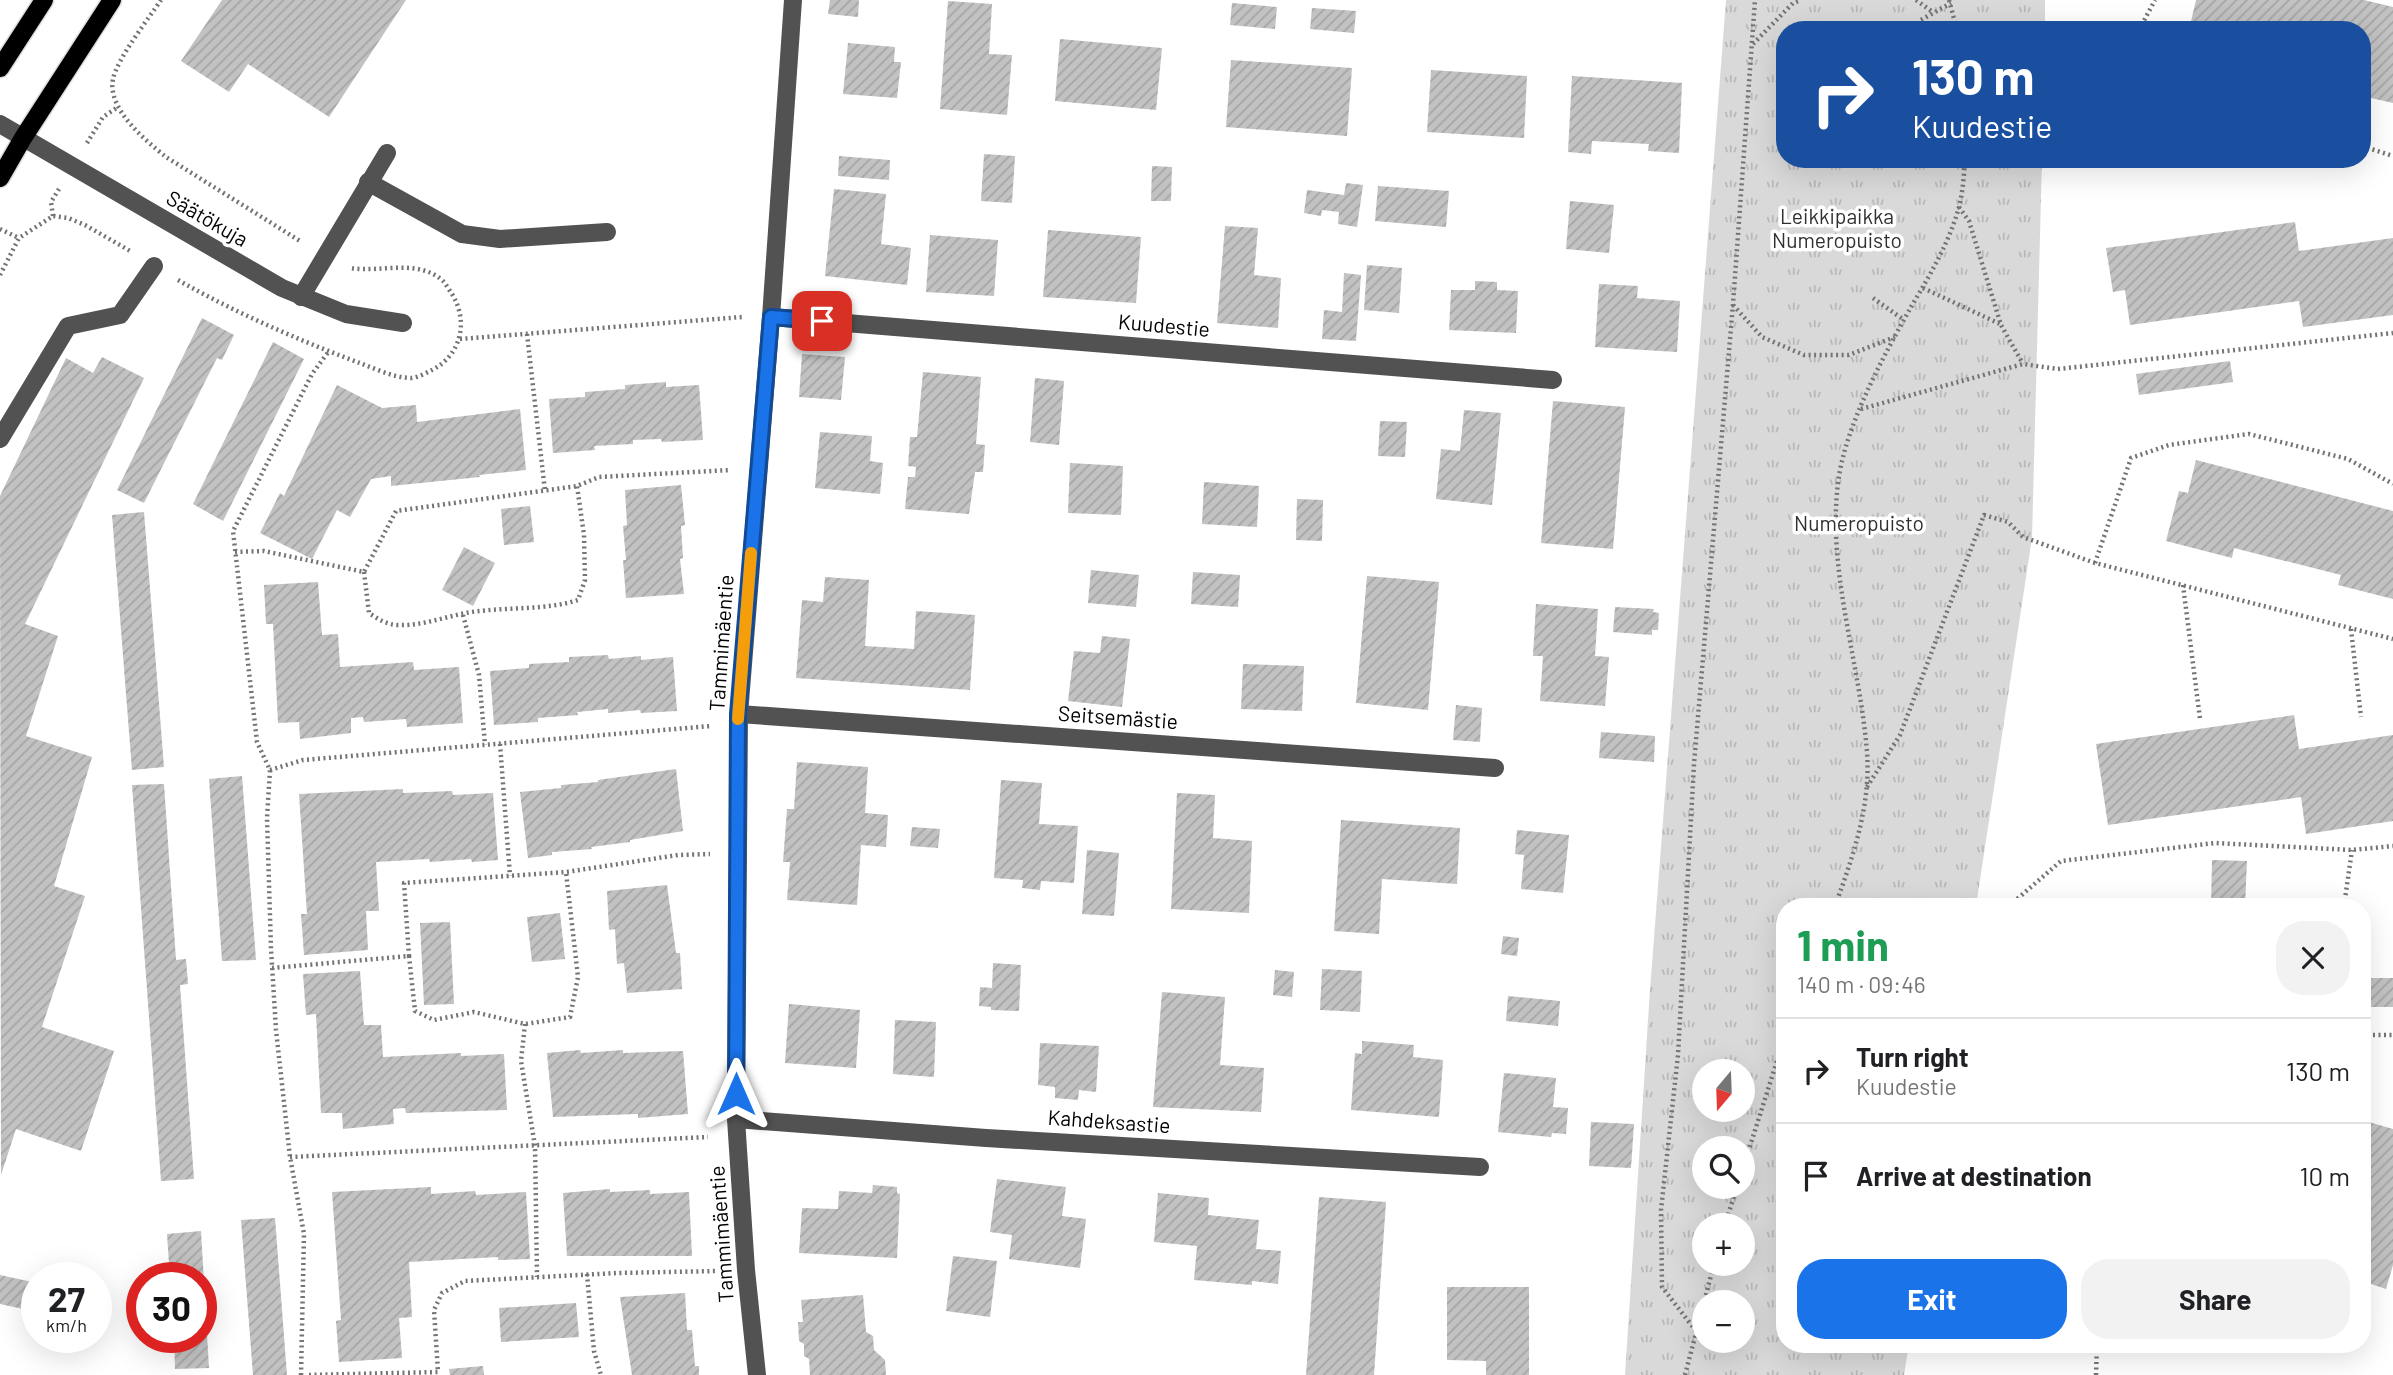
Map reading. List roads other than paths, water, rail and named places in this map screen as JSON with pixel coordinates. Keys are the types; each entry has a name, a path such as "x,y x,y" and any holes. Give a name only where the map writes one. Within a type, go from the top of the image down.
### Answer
{"main road":[{"path":"0,68 44,0"},
{"path":"0,178 112,0"}],"street":[{"name":"Tammimäentie","path":"757,1375 746,1270 737,1127 738,719 771,317 793,0"},
{"name":"Säätökuja","path":"0,124 302,298 346,314 403,323"},
{"path":"302,298 387,153"},
{"path":"368,182 462,234 500,239 607,232"},
{"path":"0,439 68,326 120,314 154,266"},
{"name":"Kuudestie","path":"771,317 1553,380"},
{"name":"Seitsemästie","path":"738,719 1495,768"},
{"name":"Kahdeksastie","path":"737,1127 986,1138 1480,1167"}],"park label":[{"name":"Leikkipaikka Numeropuisto","path":"1837,229"},
{"name":"Numeropuisto","path":"1859,524"}]}
